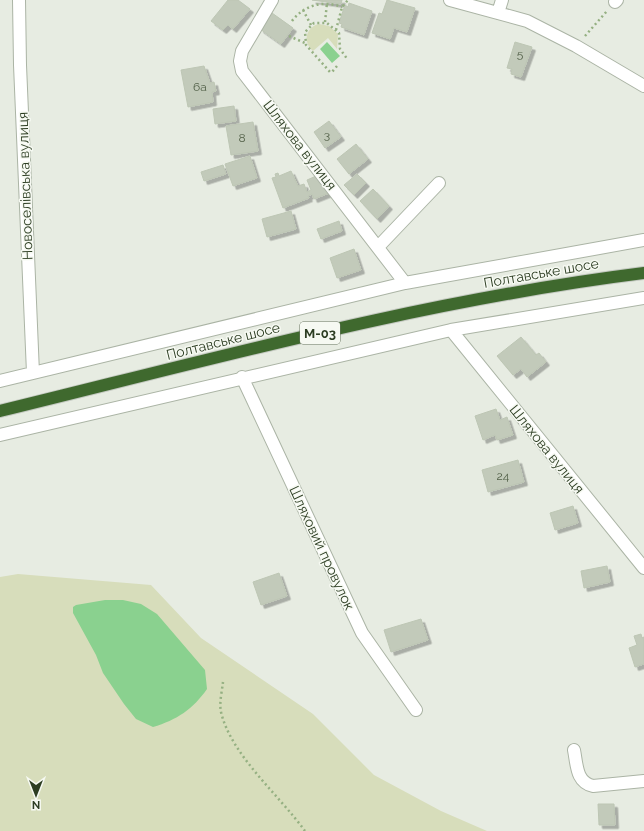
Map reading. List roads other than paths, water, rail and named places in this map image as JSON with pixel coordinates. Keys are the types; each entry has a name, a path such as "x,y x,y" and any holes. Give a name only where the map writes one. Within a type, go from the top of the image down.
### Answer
{"highway":[{"name":"Полтавське шосе","path":"0,411 325,331 452,304 573,282 644,272"}],"street":[{"name":"Новоселівська вулиця","path":"19,0 20,65 33,373"},
{"name":"Шляхова вулиця","path":"272,0 242,51 240,61 242,71 405,283"},
{"path":"450,0 527,21 576,46 644,86"},
{"path":"498,13 502,0"},
{"path":"378,247 439,183"},
{"path":"0,381 405,283 644,240"},
{"path":"0,435 242,377 451,330 644,298"},
{"name":"Шляхова вулиця","path":"451,330 644,568"},
{"name":"Шляховий провулок","path":"242,377 362,633 416,710"},
{"path":"574,750 580,777 586,784 593,786 644,781"}]}
